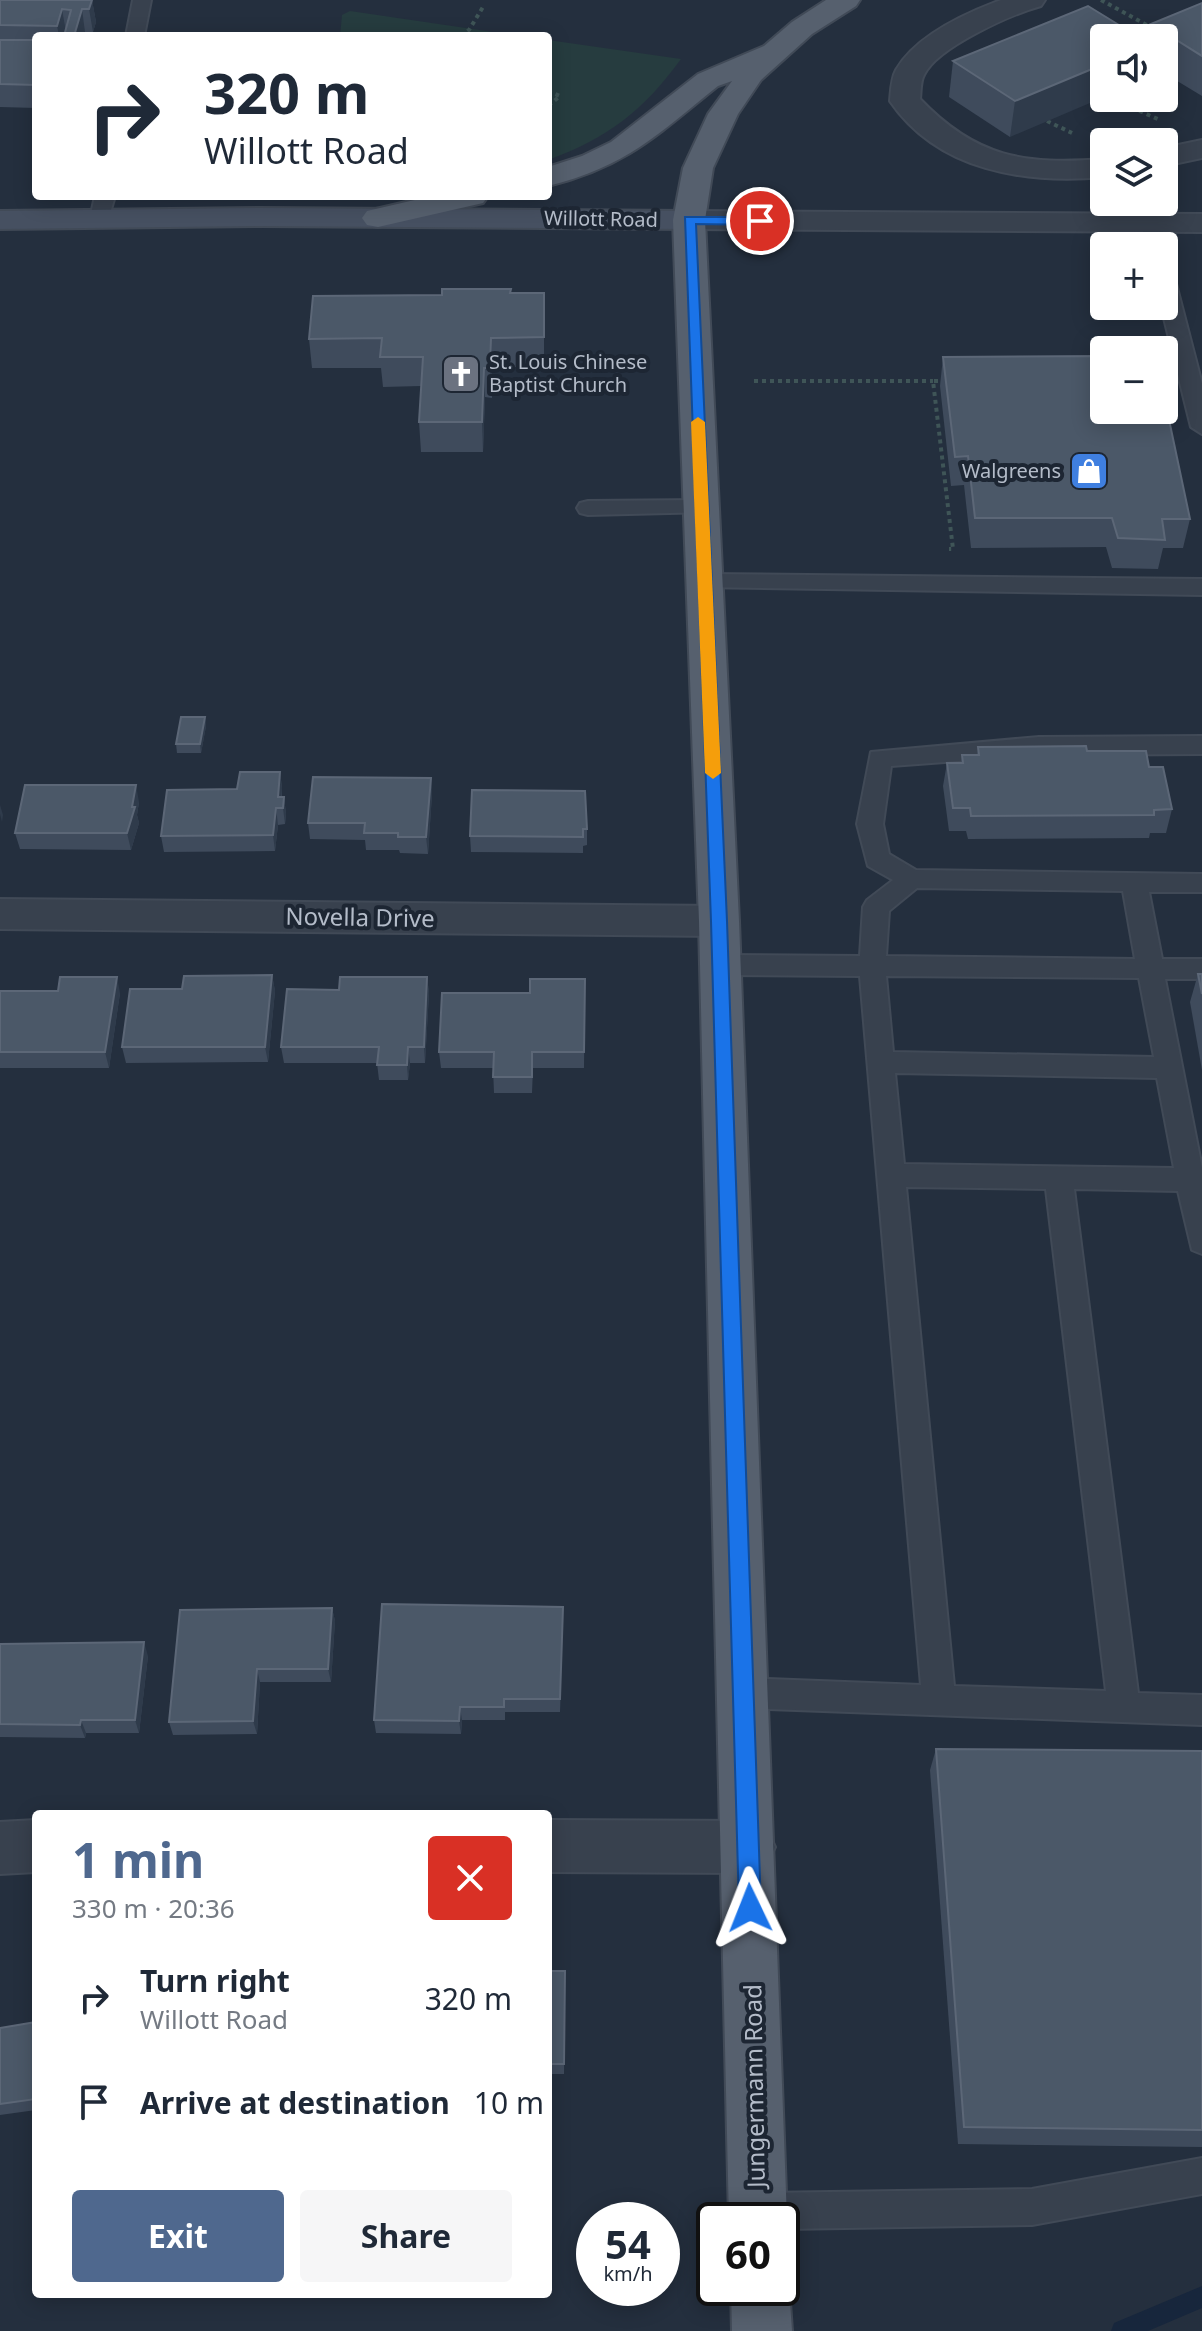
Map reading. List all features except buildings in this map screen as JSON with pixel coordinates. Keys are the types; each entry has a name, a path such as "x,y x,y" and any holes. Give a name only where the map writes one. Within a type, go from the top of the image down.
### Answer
{"main road":[{"name":"Jungermann Road","path":"758,2202 719,921 689,220 698,168 723,114 751,74 802,28 846,0"},
{"path":"552,176 593,163 622,148 708,80 778,50"},
{"path":"378,218 455,200"},
{"name":"Willott Road","path":"0,220 102,208 378,218 689,220"},
{"path":"761,2306 762,2331"}],"street":[{"path":"1031,0 1014,4 941,44 910,72 905,101 936,132 966,152 1026,166 1090,170"},
{"path":"1178,154 1202,149"},
{"name":"Willott Road","path":"689,220 1090,232"},
{"name":"Willott Road","path":"1163,232 1202,223"},
{"name":"Novella Drive","path":"0,914 719,921"},
{"path":"0,1848 32,1846"},
{"path":"552,1846 748,1847"}],"lane":[{"path":"136,32 142,0"},
{"path":"1175,320 1202,427"},
{"path":"588,508 702,507"},
{"path":"705,582 1202,587"},
{"path":"1202,745 1039,746 880,758 870,824 877,859 912,879 1202,883"},
{"path":"912,879 876,907 872,966 939,1699"},
{"path":"1134,882 1202,1242"},
{"path":"720,965 1202,969"},
{"path":"881,1062 1169,1068"},
{"path":"891,1175 1190,1180"},
{"path":"1059,1179 1124,1708"},
{"path":"743,1693 1202,1710"},
{"path":"800,2214 1032,2207 1202,2176"}],"path":[{"path":"1101,0 1146,24"},
{"path":"466,32 483,7"},
{"path":"1142,112 1162,121"},
{"path":"754,381 947,381"},
{"path":"933,381 953,549 942,548"}],"green space":[{"path":"350,11 494,32 340,32 342,15"},
{"path":"552,41 681,59 653,94 623,121 552,158"}],"waterway":[{"path":"1122,2331 1202,2297"}],"slow traffic":[{"path":"698,422 713,773"}],"place":[{"name":"St. Louis Chinese Baptist Church","path":"461,374"},
{"name":"Walgreens","path":"1089,471"}],"route":[{"path":"750,1908 719,921 689,220 760,221"}]}
